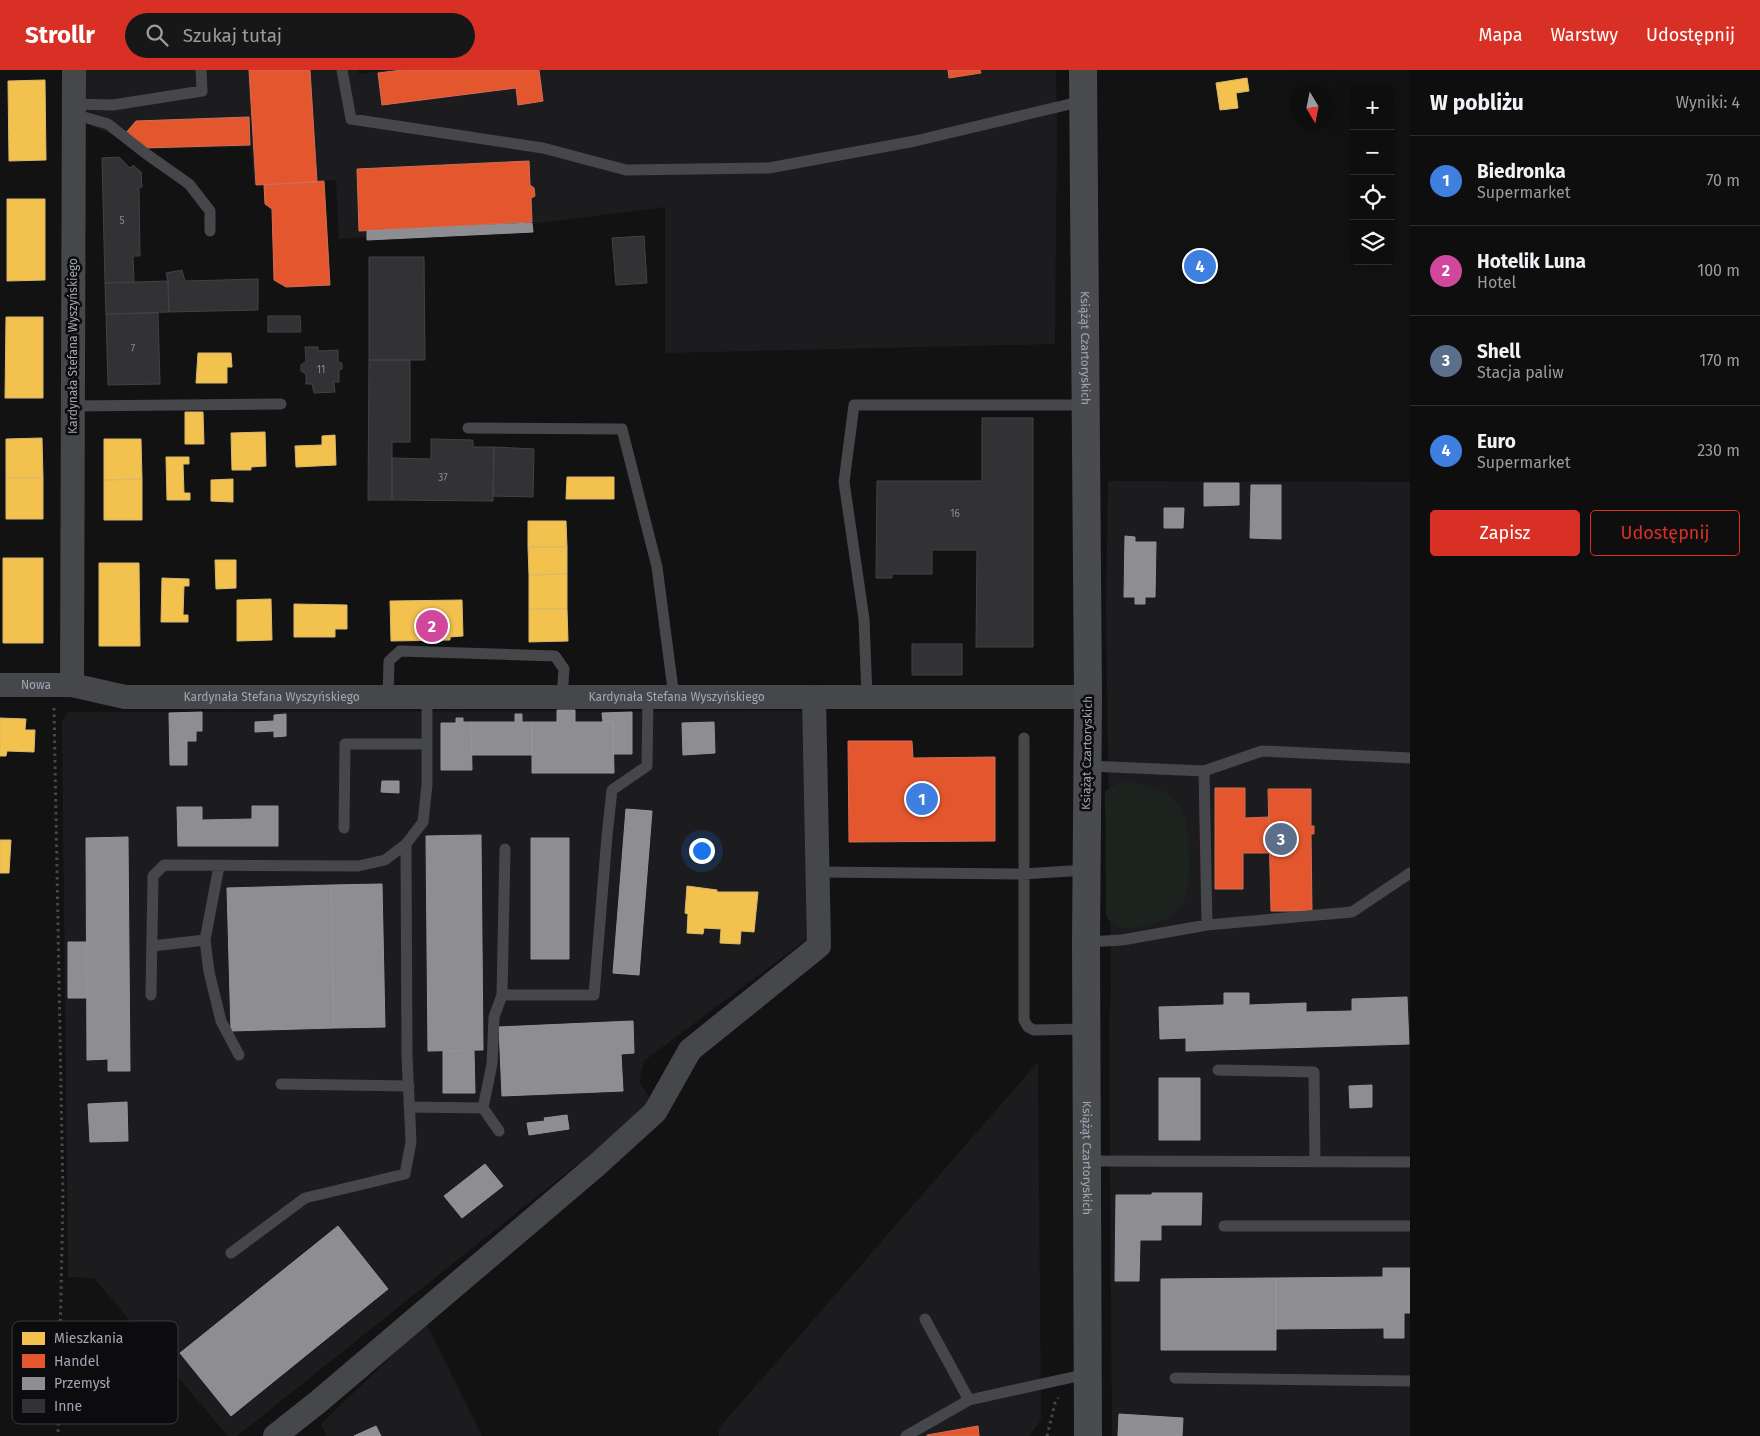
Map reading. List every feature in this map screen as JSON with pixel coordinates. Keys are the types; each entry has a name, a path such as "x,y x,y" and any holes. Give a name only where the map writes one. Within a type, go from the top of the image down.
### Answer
{"main road":[{"name":"Książąt Czartoryskich","path":"1083,70 1088,697 1086,1161 1080,1376 1088,1436"}],"street":[{"name":"Kardynała Stefana Wyszyńskiego","path":"74,70 72,406 63,685 125,697 1088,697"},
{"name":"Nowa","path":"0,685 63,685"},
{"path":"275,1436 318,1402 655,1112 690,1050 819,946 814,697"}],"lane":[{"path":"74,109 202,91 201,70"},
{"path":"342,70 351,119 543,148 626,170 769,168 915,141 1083,102"},
{"path":"74,109 108,124 189,184 210,211 210,231"},
{"path":"72,406 281,404"},
{"path":"867,697 864,619 844,482 854,405 1085,405"},
{"path":"468,428 622,429 657,567 674,697"},
{"path":"388,697 390,661 400,651 555,656 564,668 562,697"},
{"path":"151,995 153,876 164,865 358,866 385,860 406,844 423,822 427,785 427,697"},
{"path":"502,995 594,995 612,790 647,766 648,697"},
{"path":"1024,738 1024,1020 1028,1027 1034,1030 1086,1029"},
{"path":"344,828 345,744 427,744"},
{"path":"1087,766 1204,771 1262,751 1410,758"},
{"path":"1204,771 1207,925"},
{"path":"231,1252 304,1198 405,1174 411,1142 408,1086 406,844"},
{"path":"499,1131 483,1108 492,1064 494,1017 502,995 505,849"},
{"path":"219,866 205,940 209,972 221,1021 239,1055"},
{"path":"818,872 1023,874 1086,870"},
{"path":"1086,942 1122,940 1207,925 1352,912 1410,872"},
{"path":"152,946 205,940"},
{"path":"1218,1070 1314,1072 1315,1162"},
{"path":"282,1084 408,1086"},
{"path":"409,1107 483,1108"},
{"path":"1086,1161 1410,1163"},
{"path":"1224,1226 1410,1226"},
{"path":"926,1319 969,1400"},
{"path":"906,1436 969,1400 1080,1376"},
{"path":"1175,1378 1410,1381"}],"path":[{"path":"60,1321 63,685"},
{"path":"1047,1436 1055,1403 1080,1376"}],"shaded area":[{"path":"86,70 358,70 359,74 385,70 1056,70 1055,344 665,353 665,207 531,224 339,239 336,180 254,185 251,147 144,149 85,123"},
{"path":"1108,481 1410,482 1410,1436 1112,1436 1109,1020 1111,994 1106,608"},
{"path":"804,711 807,939 644,1061 639,1081 653,1104 237,1436 228,1436 178,1377 178,1321 130,1321 94,1278 68,1277 62,721 68,712"},
{"path":"1129,782 1158,789 1171,797 1178,805 1183,812 1188,830 1189,860 1188,889 1182,905 1167,918 1144,927 1132,928 1121,927 1112,923 1106,916 1105,791 1119,783"},
{"path":"1038,1062 1041,1420 1029,1436 719,1436 719,1428"},
{"path":"426,1323 482,1436 326,1436 321,1424"}],"building: Mieszkania":[{"path":"1247,78 1249,91 1236,93 1238,108 1220,110 1216,83"},
{"path":"45,80 46,160 9,161 8,81"},
{"path":"7,199 45,199 45,280 7,281"},
{"path":"6,317 43,317 43,398 5,398"},
{"path":"198,353 231,353 232,367 227,367 227,383 196,383"},
{"path":"185,412 203,412 204,444 185,444"},
{"path":"265,432 266,466 251,467 251,470 232,470 231,433"},
{"path":"335,435 336,465 296,467 295,446 322,445 322,436"},
{"path":"42,438 43,478 6,478 6,439"},
{"path":"104,439 141,439 142,479 104,480"},
{"path":"166,457 189,457 189,464 183,464 184,493 190,493 190,500 167,500"},
{"path":"567,477 614,477 614,499 566,499"},
{"path":"6,478 43,478 43,519 6,519"},
{"path":"142,479 142,520 104,520 104,480"},
{"path":"233,479 233,502 211,501 211,480"},
{"path":"528,521 566,521 567,547 528,547"},
{"path":"528,547 567,547 567,574 529,575"},
{"path":"3,558 43,558 43,643 3,643"},
{"path":"215,560 236,560 236,588 216,589"},
{"path":"99,563 139,563 140,646 99,646"},
{"path":"567,574 567,609 529,609 529,575"},
{"path":"162,578 189,579 189,586 184,586 183,615 188,615 188,622 161,622"},
{"path":"271,599 272,640 237,641 237,600"},
{"path":"462,600 463,636 450,637 450,640 391,641 390,601"},
{"path":"294,604 347,605 347,629 335,629 335,637 294,637"},
{"path":"529,609 567,609 568,641 529,642"},
{"path":"0,718 26,719 25,730 35,730 34,752 7,751 6,756 0,756"},
{"path":"0,840 11,840 9,873 0,873"},
{"path":"687,886 717,890 717,892 758,892 754,932 741,931 740,944 720,943 721,929 704,928 703,934 687,933 688,914 685,913"}],"building: Handel":[{"path":"249,70 310,70 317,182 256,185"},
{"path":"402,70 539,70 543,101 518,105 516,88 382,105 378,73"},
{"path":"948,70 980,70 981,73 949,78"},
{"path":"249,117 250,145 143,148 125,134 136,121"},
{"path":"529,161 530,185 534,188 535,196 531,198 532,222 359,231 357,169"},
{"path":"324,181 330,285 286,287 274,280 272,209 265,204 264,185"},
{"path":"848,741 912,741 913,758 995,757 995,841 849,842"},
{"path":"1215,788 1245,788 1245,818 1269,817 1269,853 1243,853 1243,889 1215,889"},
{"path":"1268,789 1311,789 1311,826 1314,826 1314,834 1311,834 1312,911 1271,911"},
{"path":"978,1426 979,1436 927,1436 927,1435"}],"building: Przemysł":[{"path":"532,223 533,232 367,240 367,231"},
{"path":"1204,483 1239,483 1239,505 1204,506"},
{"path":"1251,485 1281,485 1281,539 1250,538"},
{"path":"1164,508 1184,508 1183,528 1164,528"},
{"path":"1125,536 1135,537 1135,542 1156,542 1155,597 1145,597 1145,604 1135,604 1135,597 1124,597"},
{"path":"557,710 575,710 575,722 613,722 614,773 532,773 532,722 557,722"},
{"path":"202,712 202,731 196,731 196,741 187,741 187,765 170,765 169,713"},
{"path":"632,712 632,754 613,754 613,722 603,722 602,713"},
{"path":"286,714 286,736 274,737 274,731 255,732 255,722 274,721 274,715"},
{"path":"515,714 522,714 522,722 532,722 532,755 472,755 471,722 515,722"},
{"path":"456,718 463,718 463,722 471,722 472,770 441,770 441,723 456,723"},
{"path":"714,722 715,753 683,755 682,723"},
{"path":"382,781 399,781 399,793 381,792"},
{"path":"252,806 278,806 278,846 178,846 177,807 202,807 202,820 252,819"},
{"path":"626,809 652,811 639,975 613,973"},
{"path":"481,835 483,1050 428,1051 426,836"},
{"path":"128,837 130,1071 108,1071 108,1059 87,1060 86,838"},
{"path":"531,838 569,838 569,959 531,959"},
{"path":"382,884 385,1027 334,1028 331,885"},
{"path":"331,885 334,1028 231,1031 227,888"},
{"path":"68,942 86,942 87,998 68,998"},
{"path":"1224,993 1249,993 1249,1005 1306,1003 1306,1012 1352,1011 1352,999 1407,997 1409,1044 1186,1051 1186,1038 1160,1039 1159,1007 1224,1005"},
{"path":"633,1021 634,1053 621,1054 623,1091 502,1096 499,1027"},
{"path":"443,1051 474,1051 475,1093 443,1093"},
{"path":"1159,1078 1200,1078 1200,1140 1159,1140"},
{"path":"1372,1085 1372,1107 1350,1108 1349,1086"},
{"path":"127,1102 128,1141 90,1142 88,1104"},
{"path":"567,1115 569,1129 529,1135 527,1123 545,1121 544,1118"},
{"path":"485,1164 503,1186 462,1218 444,1196"},
{"path":"1152,1193 1202,1193 1201,1225 1161,1225 1161,1240 1140,1240 1139,1281 1115,1281 1116,1195 1152,1195"},
{"path":"338,1226 388,1289 231,1416 180,1353"},
{"path":"1383,1268 1410,1268 1410,1313 1404,1313 1404,1338 1384,1338 1384,1328 1276,1329 1276,1278 1383,1277"},
{"path":"1276,1278 1276,1350 1161,1350 1161,1279"},
{"path":"1119,1414 1183,1418 1182,1436 1118,1436"},
{"path":"376,1426 381,1436 354,1436"}],"building: Inne":[{"path":"119,157 130,168 133,165 141,172 142,187 139,187 140,256 133,256 134,282 105,283 102,158"},
{"path":"644,236 647,283 616,285 612,238"},
{"path":"369,257 424,257 425,360 369,360"},
{"path":"182,270 185,281 258,279 258,310 169,312 166,273"},
{"path":"168,281 169,312 106,314 105,283"},
{"path":"158,313 160,384 108,385 106,314"},
{"path":"268,316 300,316 301,332 268,332"},
{"path":"305,347 318,347 318,351 338,350 338,362 342,363 342,369 339,370 339,382 334,382 335,392 314,393 312,384 306,384 306,374 301,371 301,365 306,361"},
{"path":"369,360 410,360 410,442 392,442 392,500 368,500"},
{"path":"982,418 1033,418 1033,647 976,647 977,550 932,550 932,574 892,574 892,578 876,578 877,481 982,481"},
{"path":"431,439 473,440 473,447 494,447 493,501 392,500 392,458 431,459"},
{"path":"494,447 534,449 533,497 493,496"},
{"path":"912,644 962,644 962,675 912,675"}],"place":[{"name":"Euro","path":"1200,266"},
{"name":"Hotelik Luna","path":"432,626"},
{"name":"Biedronka","path":"922,799"},
{"name":"Shell","path":"1281,839"}]}
